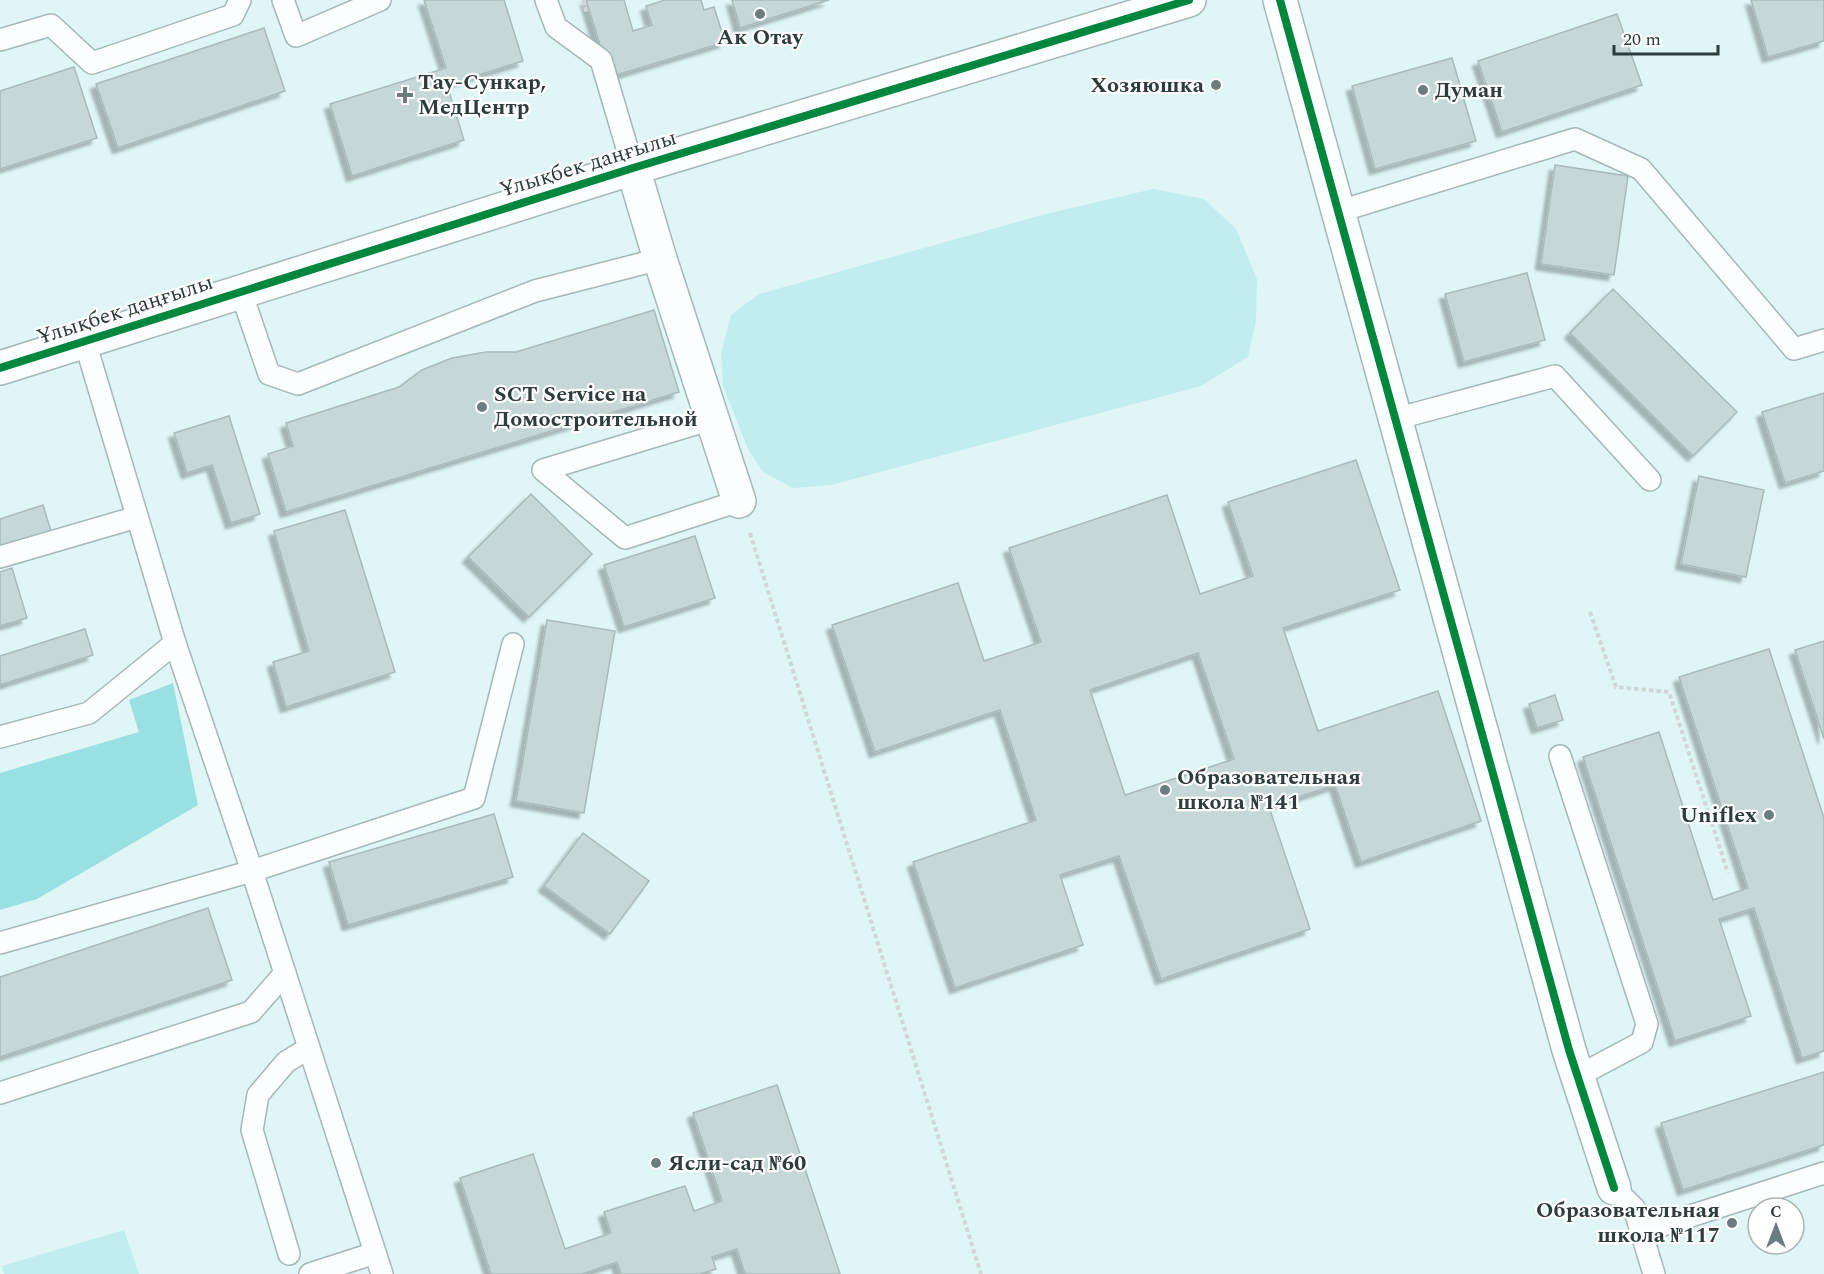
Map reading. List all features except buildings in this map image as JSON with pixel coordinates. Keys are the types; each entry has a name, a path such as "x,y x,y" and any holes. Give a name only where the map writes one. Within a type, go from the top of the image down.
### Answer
{"street":[{"name":"Ұлықбек даңғылы","path":"0,368 633,168 1189,0"},
{"path":"1280,0 1578,1076 1614,1188"},
{"path":"633,168 660,259 739,501"}],"lane":[{"path":"0,40 51,25 92,63 233,15 240,0"},
{"path":"283,0 296,36 380,0"},
{"path":"546,0 556,27 601,60 633,168"},
{"path":"1337,212 1575,139 1641,169 1794,349 1824,340"},
{"path":"241,292 269,374 298,384 535,291 660,259"},
{"path":"85,342 175,643 382,1274"},
{"path":"1395,419 1554,376 1650,480"},
{"path":"712,419 543,470 625,538 739,501"},
{"path":"0,557 137,517"},
{"path":"0,737 88,713 175,643"},
{"path":"0,943 252,872 474,798 513,644"},
{"path":"1560,756 1647,1024 1642,1042 1578,1076"},
{"path":"0,1093 251,1012 285,973"},
{"path":"289,1254 252,1130 258,1095 286,1062 309,1048"},
{"path":"1641,1232 1824,1173"},
{"path":"1614,1188 1634,1208 1654,1274"},
{"path":"310,1274 375,1253"}],"path":[{"path":"739,501 981,1274"},
{"path":"1590,612 1616,687 1669,692 1728,873"}],"shaded area":[{"path":"1153,189 1204,199 1236,229 1257,279 1256,320 1248,357 1201,386 831,485 793,488 763,472 748,449 723,386 721,354 731,315 759,294 1046,214"},
{"path":"173,683 198,805 37,899 0,910 0,773 139,732 129,700"},
{"path":"124,1230 139,1274 4,1274 2,1266"}],"cycle path":[{"path":"0,368 633,168 1189,0"},
{"path":"1280,0 1569,1050 1614,1188"}],"place":[{"name":"Ак Отау","path":"760,14"},
{"name":"Хозяюшка","path":"1216,85"},
{"name":"Думан","path":"1423,90"},
{"name":"Тау-Сункар, МедЦентр","path":"405,95"},
{"name":"SCT Service на Домостроительной","path":"482,407"},
{"name":"Образовательная школа №141","path":"1165,790"},
{"name":"Uniflex","path":"1769,815"},
{"name":"Ясли-сад №60","path":"656,1163"},
{"name":"Образовательная школа №117","path":"1732,1223"}]}
